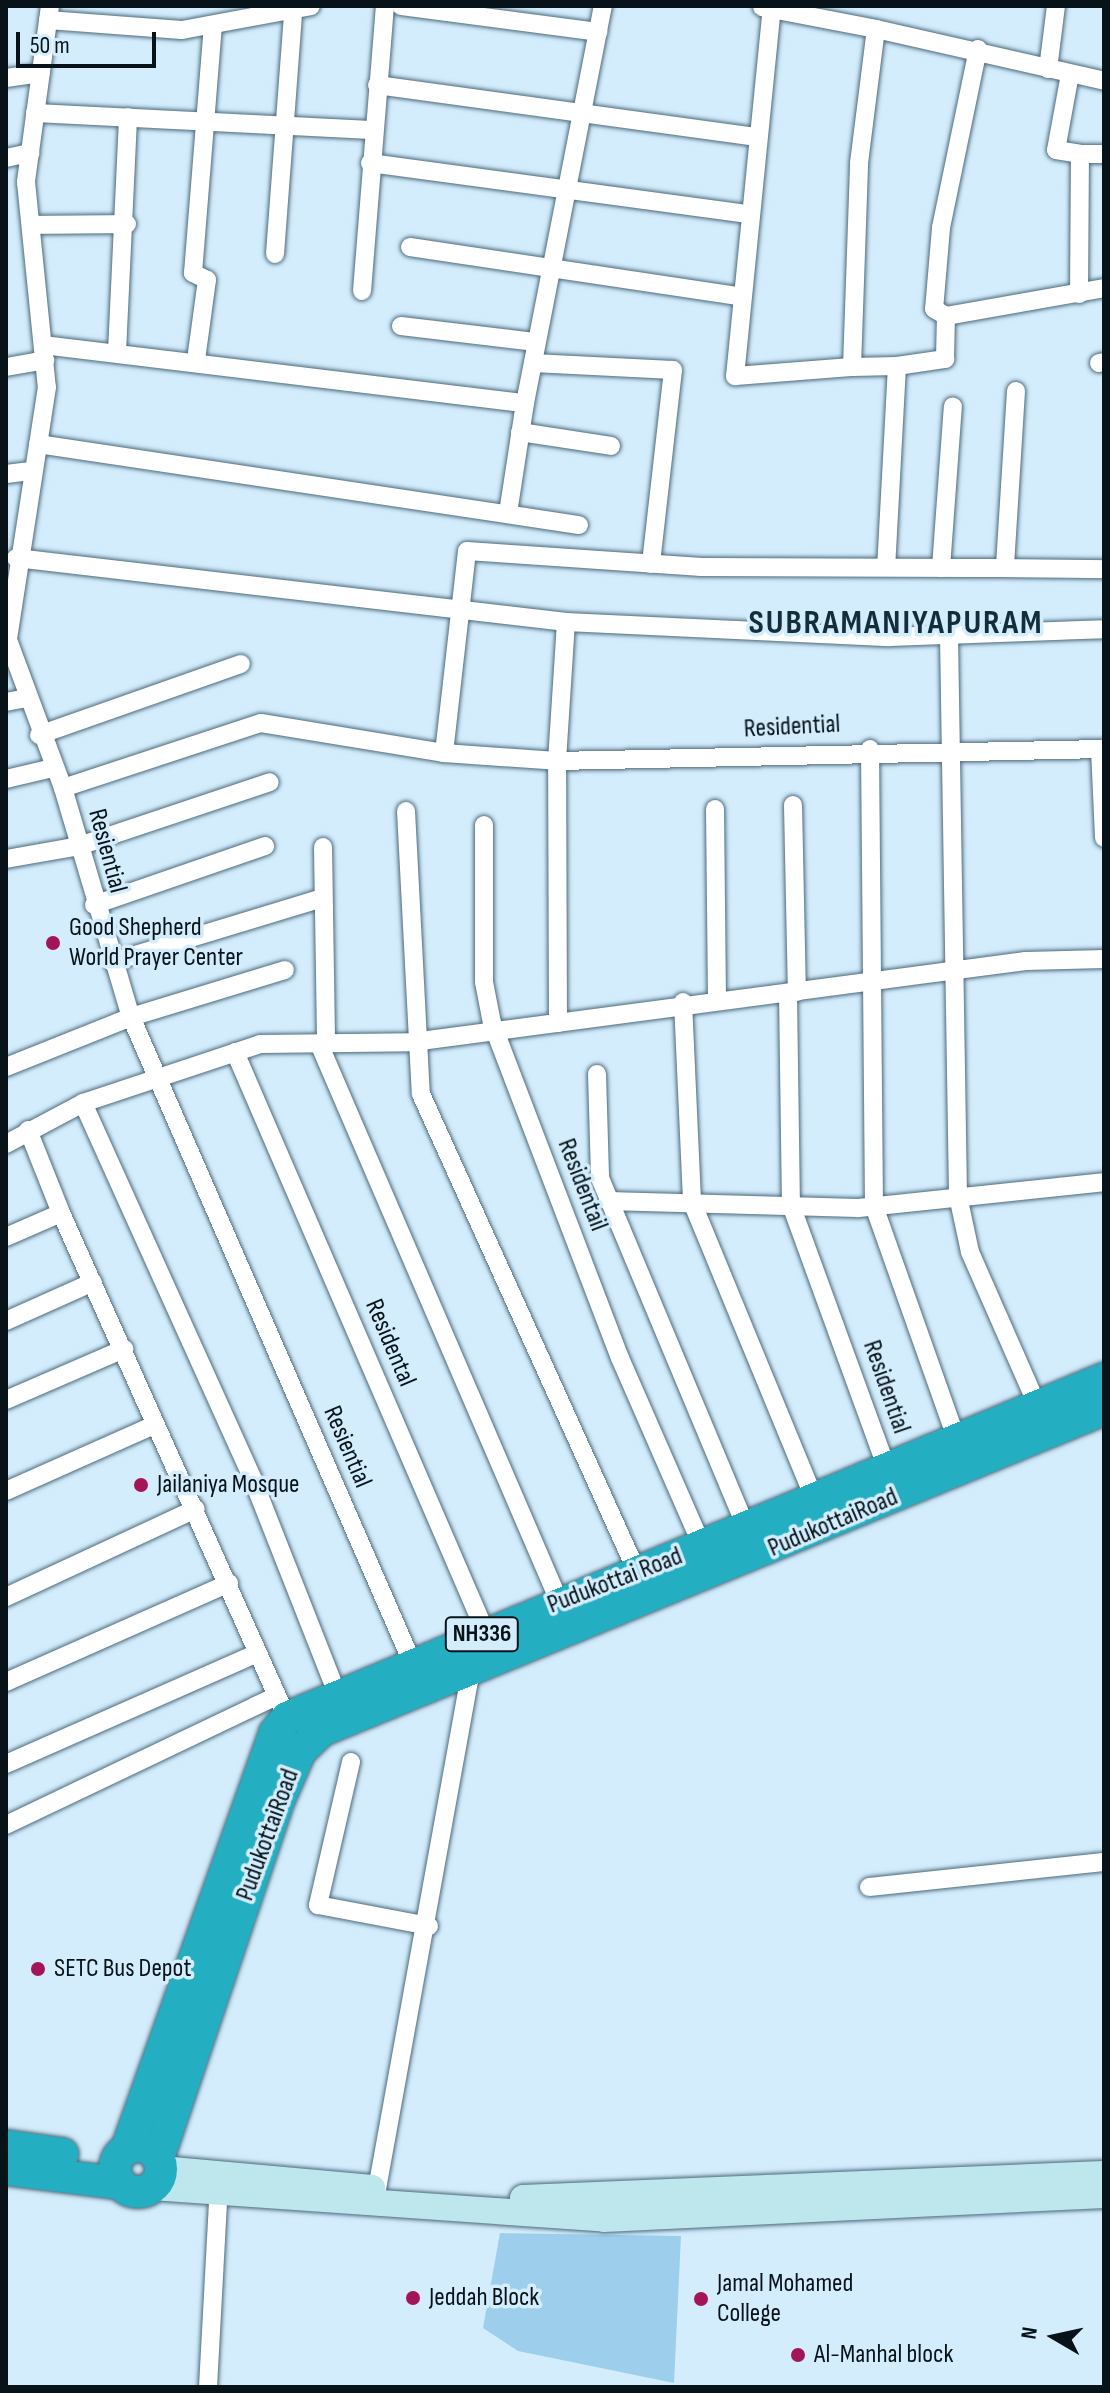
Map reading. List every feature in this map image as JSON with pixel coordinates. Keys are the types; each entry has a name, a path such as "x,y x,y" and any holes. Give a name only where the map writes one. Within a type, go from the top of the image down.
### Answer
{"highway":[{"name":"Pudukottai Road","path":"282,1707 337,1693 412,1662 484,1651 559,1601 703,1548 1104,1379"},
{"name":"PudukottaiRoad","path":"157,2172 300,1751 322,1730 484,1651 1104,1409"},
{"path":"121,2164 282,1707"},
{"path":"6,2146 56,2164"},
{"path":"6,2169 56,2164 121,2164 148,2148 157,2172"}],"main road":[{"path":"157,2172 219,2186 448,2203 1100,2185"},
{"path":"219,2186 377,2189 448,2203"}],"street":[{"path":"362,291 372,130 385,6"},
{"path":"401,6 598,32"},
{"path":"508,513 536,342 603,6"},
{"path":"1048,69 1056,6"},
{"path":"946,316 945,359 897,366 735,376 738,296 768,8 978,49 1104,81"},
{"path":"49,13 213,27 302,9 275,254"},
{"name":"Resiential","path":"49,13 30,153 31,225 44,353 38,444 6,625 39,735 63,788 94,905 131,1017 412,1662"},
{"path":"196,360 207,280 193,273 213,27"},
{"path":"852,367 859,163 876,29"},
{"path":"978,49 933,286 934,309 946,316 1104,288"},
{"path":"6,78 41,73"},
{"path":"1070,74 1056,150 1104,154"},
{"path":"377,85 755,137"},
{"path":"35,113 372,130"},
{"path":"117,352 127,224 128,117"},
{"path":"6,158 30,153"},
{"path":"1079,294 1080,154"},
{"path":"370,163 565,193 747,214"},
{"path":"31,225 127,224"},
{"path":"410,247 738,296"},
{"path":"401,326 536,342"},
{"path":"6,367 44,353 117,352 525,403"},
{"path":"533,363 673,370 651,564"},
{"path":"886,566 897,366"},
{"path":"1005,568 1016,391"},
{"path":"941,568 953,406"},
{"path":"520,432 611,446"},
{"path":"38,444 579,525"},
{"path":"6,474 31,471"},
{"path":"444,753 467,551 651,564 1104,569"},
{"path":"16,558 284,586 460,614 566,622 949,635 1104,629"},
{"path":"558,1023 557,761 566,622"},
{"path":"949,635 958,1196 970,1252 1038,1407"},
{"path":"39,735 241,664"},
{"path":"6,702 27,698"},
{"name":"Residential","path":"63,788 261,723 444,753 557,761 870,749 868,982 874,1206 957,1441"},
{"path":"870,749 1102,749 1104,838"},
{"path":"6,779 53,768"},
{"path":"6,859 79,846 270,782"},
{"name":"Residential","path":"793,805 791,1205 888,1471"},
{"path":"715,809 717,998"},
{"path":"406,811 413,1042 421,1094 637,1572"},
{"name":"Residentail","path":"484,825 484,982 497,1033 620,1358 703,1548"},
{"path":"94,905 265,846"},
{"path":"323,847 320,899 323,1046 559,1601"},
{"path":"112,962 320,899"},
{"path":"6,1144 83,1103 260,1044 323,1046 413,1042 497,1033 683,1002 792,992 954,970 1104,959"},
{"path":"6,1067 131,1017 285,970"},
{"path":"683,1002 692,1202 815,1501"},
{"name":"Residental","path":"235,1052 484,1651"},
{"path":"597,1074 600,1178 747,1529"},
{"path":"83,1103 253,1480 337,1693"},
{"path":"6,1825 282,1707 196,1509 154,1425 28,1130"},
{"path":"608,1201 874,1206 1104,1182"},
{"path":"6,1237 61,1213"},
{"path":"6,1321 93,1282"},
{"path":"6,1400 124,1349"},
{"path":"6,1491 154,1425"},
{"path":"6,1597 196,1509"},
{"path":"6,1682 229,1583"},
{"path":"377,2189 484,1651"},
{"path":"6,1764 258,1653"},
{"path":"351,1762 318,1905 429,1926"},
{"path":"869,1887 1104,1862"},
{"path":"208,2387 219,2186"}],"shaded area":[{"path":"500,2233 681,2236 674,2383 518,2351 483,2328"}],"place":[{"name":"Good Shepherd World Prayer Center","path":"53,943"},
{"name":"Jailaniya Mosque","path":"141,1485"},
{"name":"SETC Bus Depot","path":"38,1969"},
{"name":"Jeddah Block","path":"413,2298"},
{"name":"Jamal Mohamed College","path":"701,2299"},
{"name":"Al-Manhal block","path":"798,2355"}],"district":[{"name":"SUBRAMANIYAPURAM","path":"896,623"}]}
